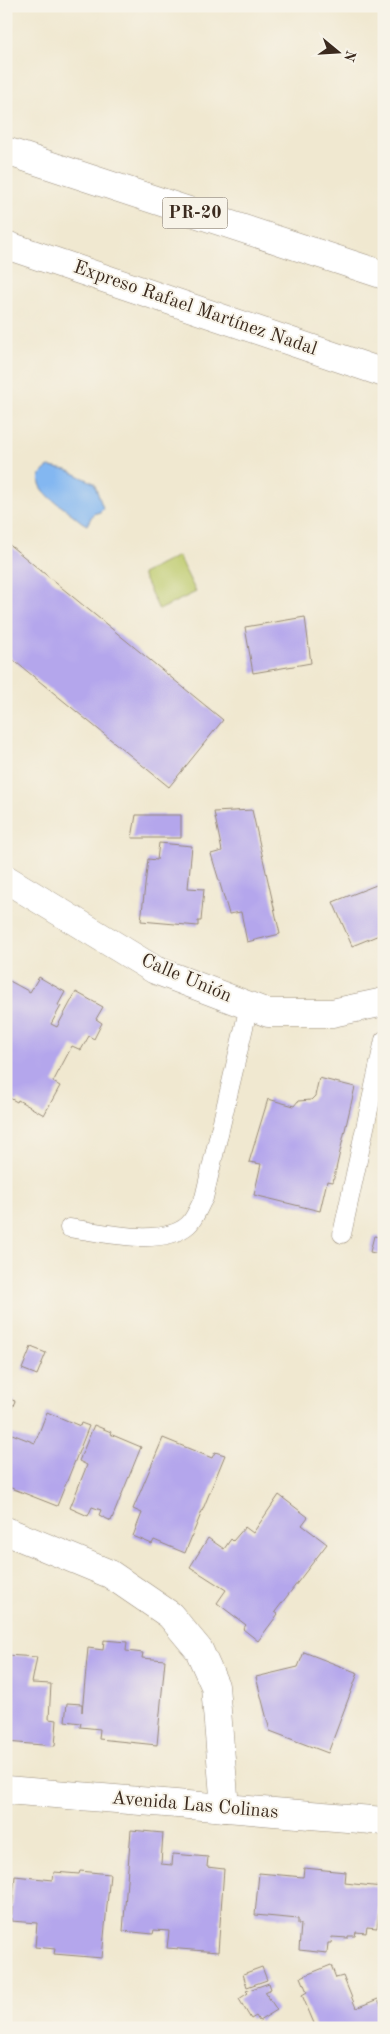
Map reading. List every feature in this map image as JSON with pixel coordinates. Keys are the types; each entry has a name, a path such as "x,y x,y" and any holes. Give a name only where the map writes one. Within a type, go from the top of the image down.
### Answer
{"main road":[{"name":"PR-20","path":"6,151 384,275"},
{"name":"Expreso Rafael Martínez Nadal","path":"6,245 384,373"},
{"name":"Calle Unión","path":"6,879 155,970 268,1013 332,1013 384,1002"},
{"path":"6,1531 110,1574 170,1614 199,1650 214,1686 224,1808"},
{"name":"Avenida Las Colinas","path":"6,1790 384,1821"}],"lane":[{"path":"69,1228 132,1236 165,1237 189,1225 204,1198 249,1006"},
{"path":"342,1234 384,1040"}],"green space":[{"path":"178,556 196,592 159,610 142,574"}],"water":[{"path":"49,467 67,470 94,483 103,508 100,512 93,514 87,525 50,498 45,492 39,479 42,473"}],"building":[{"path":"6,542 223,720 169,787 6,654"},
{"path":"305,617 311,663 253,673 245,627"},
{"path":"252,810 280,934 247,942 241,912 229,914 211,854 222,851 214,812"},
{"path":"136,815 181,815 181,838 132,838"},
{"path":"159,843 192,846 188,888 204,889 201,921 198,921 198,926 141,921 148,859 157,860"},
{"path":"384,882 384,933 352,946 333,902"},
{"path":"39,977 65,992 58,1005 61,1006 51,1024 57,1027 76,992 103,1007 96,1019 102,1023 94,1039 89,1036 81,1050 72,1046 53,1082 60,1086 44,1115 18,1100 17,1102 6,1096 6,979 30,992"},
{"path":"319,1078 355,1087 333,1182 327,1181 320,1211 254,1195 261,1164 249,1162 268,1099 294,1106 298,1101 311,1100 315,1096"},
{"path":"374,1236 384,1238 384,1255 370,1252"},
{"path":"31,1347 46,1353 37,1375 22,1369"},
{"path":"6,1398 15,1401 6,1422"},
{"path":"47,1412 80,1426 81,1423 89,1426 57,1506 6,1486 6,1447 12,1434 35,1443"},
{"path":"94,1425 141,1447 111,1521 99,1515 101,1510 92,1507 88,1516 70,1508 87,1465 79,1461"},
{"path":"163,1438 212,1458 215,1452 225,1455 185,1553 154,1540 152,1544 133,1536 142,1513 133,1509"},
{"path":"279,1495 308,1517 302,1525 327,1544 275,1612 278,1614 258,1641 243,1629 246,1625 217,1603 226,1590 190,1567 208,1538 224,1549 231,1539 233,1541 245,1527 253,1533"},
{"path":"104,1640 127,1642 126,1651 143,1653 142,1658 165,1660 157,1745 99,1739 100,1729 80,1727 81,1723 65,1721 67,1703 82,1704 82,1712 88,1648 103,1650"},
{"path":"304,1652 358,1673 328,1753 270,1731 256,1677 298,1667"},
{"path":"6,1655 37,1657 32,1683 51,1684 49,1719 57,1720 55,1746 6,1742"},
{"path":"131,1830 163,1833 161,1864 172,1865 173,1854 208,1857 207,1867 224,1869 218,1952 167,1948 169,1931 154,1930 153,1934 123,1931"},
{"path":"304,1868 346,1872 345,1883 382,1887 377,1928 367,1927 366,1933 356,1932 355,1936 348,1936 348,1938 332,1937 331,1943 328,1943 327,1953 299,1950 301,1924 298,1924 298,1919 255,1915 259,1873 303,1877"},
{"path":"80,1871 110,1874 102,1958 54,1954 55,1949 35,1947 37,1923 11,1921 15,1876 53,1880 54,1872 79,1874"},
{"path":"331,1965 336,1978 343,1976 356,2008 378,1999 384,2013 384,2028 316,2028 302,1995 307,1992 301,1977"},
{"path":"262,1967 267,1980 247,1987 243,1974"},
{"path":"269,1983 271,1989 265,1992 277,2010 259,2021 256,2016 251,2019 239,1999 248,1993 246,1991"}]}
